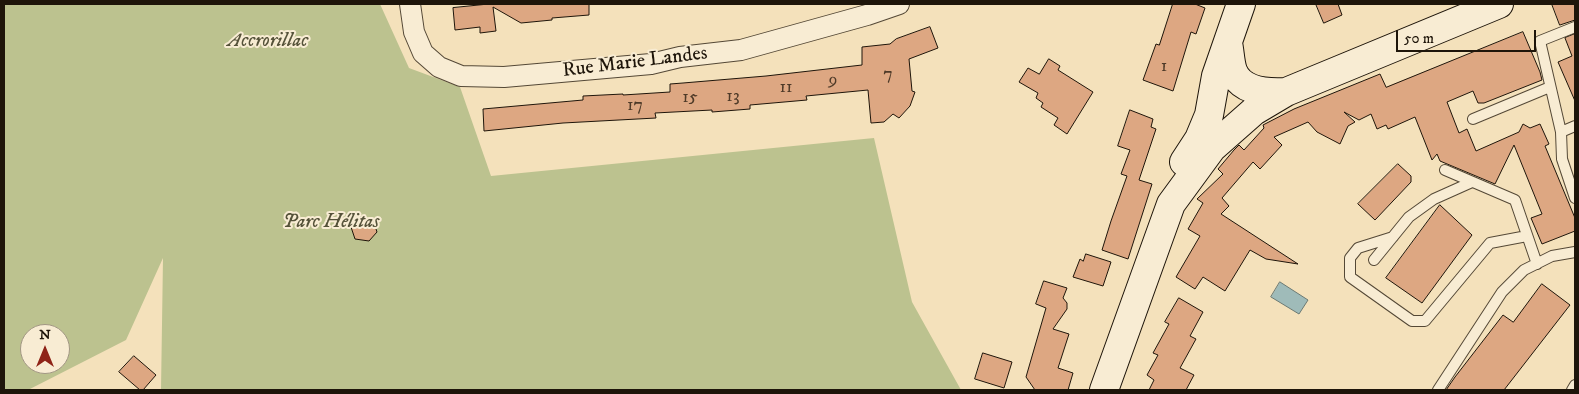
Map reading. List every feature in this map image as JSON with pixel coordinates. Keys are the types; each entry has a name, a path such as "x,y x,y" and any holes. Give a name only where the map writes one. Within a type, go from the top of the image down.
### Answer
{"main road":[{"path":"1104,390 1171,204 1181,167 1199,138 1209,115 1216,76 1242,4"},
{"path":"1171,204 1212,148 1254,111 1286,92 1499,4"},
{"path":"1228,43 1232,70 1236,77 1247,86 1258,91 1269,93 1286,92"}],"street":[{"name":"Rue Marie Landes","path":"410,4 414,32 423,53 439,67 461,76 504,77 651,64 680,57 741,50 868,15 899,4"}],"lane":[{"path":"1575,28 1540,41 1561,132 1562,159 1575,198"},
{"path":"1473,120 1550,87"},
{"path":"1561,132 1575,126"},
{"path":"1446,170 1515,200 1537,264"},
{"path":"1374,260 1409,217 1434,198 1472,182"},
{"path":"1393,237 1358,248 1350,258 1350,277 1412,321 1425,321 1490,243 1527,236"},
{"path":"1438,390 1502,292 1524,270 1552,256 1575,252"},
{"path":"1572,390 1575,385"}],"green space":[{"name":"Parc Hélitas","path":"4,4 380,4 409,68 460,87 491,176 874,138 912,302 961,390 161,390 163,258 126,340 70,369 70,324 20,324 20,374 59,374 28,390 4,390"}],"water":[{"path":"1280,282 1308,300 1299,314 1271,297"}],"building":[{"path":"489,4 589,4 589,15 521,23 493,7 496,31 480,33 480,27 455,30 453,8"},
{"path":"1173,4 1195,4 1205,8 1196,34 1191,32 1173,91 1143,80 1156,44 1159,45"},
{"path":"1316,4 1338,4 1342,15 1324,23"},
{"path":"1552,4 1575,4 1575,20 1560,25"},
{"path":"930,27 938,48 909,59 912,91 915,92 910,106 899,118 893,114 884,122 871,123 868,90 806,96 807,100 750,105 750,109 655,113 656,118 563,123 484,131 483,109 583,100 583,96 670,92 670,84 862,65 862,47 890,44 896,39"},
{"path":"1523,32 1542,80 1484,103 1478,103 1473,91 1447,102 1459,133 1467,129 1476,151 1519,132 1523,124 1530,128 1540,124 1549,144 1545,146 1575,218 1575,231 1542,244 1531,218 1542,214 1514,145 1495,184 1440,161 1437,154 1432,160 1415,117 1388,129 1386,125 1377,129 1371,114 1359,120 1344,112 1355,122 1348,126 1340,144 1317,132 1308,122 1274,137 1282,145 1260,169 1253,162 1222,198 1229,206 1221,214 1298,264 1266,259 1250,250 1225,291 1203,277 1195,289 1176,277 1200,236 1188,229 1203,203 1197,199 1223,174 1218,169 1234,150 1239,145 1244,150 1264,128 1263,125 1294,109 1380,74 1386,87"},
{"path":"1575,34 1575,101 1558,62 1572,56 1565,38"},
{"path":"1049,59 1060,66 1058,70 1093,92 1067,134 1054,125 1058,118 1041,107 1043,103 1036,98 1038,93 1019,82 1028,68 1039,74"},
{"path":"1130,110 1153,119 1151,127 1156,129 1139,180 1152,184 1128,259 1102,250 1127,176 1121,174 1130,150 1118,146"},
{"path":"1398,164 1411,176 1411,182 1375,220 1358,204"},
{"path":"1440,205 1472,235 1422,303 1386,278"},
{"path":"361,217 373,220 377,232 369,241 355,239 351,227"},
{"path":"1086,254 1111,262 1103,286 1073,277 1080,259 1083,261"},
{"path":"1044,281 1067,288 1063,298 1067,303 1067,309 1053,329 1069,334 1058,368 1073,373 1068,390 1035,390 1026,377 1046,308 1036,304"},
{"path":"1542,284 1570,305 1504,390 1446,390 1503,315 1513,322"},
{"path":"1179,298 1203,312 1190,336 1196,339 1180,368 1194,375 1186,390 1149,390 1154,380 1147,375 1158,355 1153,353 1169,324 1165,322"},
{"path":"983,353 1012,362 1004,388 975,379"},
{"path":"134,356 156,375 143,390 140,390 119,372"}],"park label":[{"name":"Accrorillac","path":"268,42"}]}
